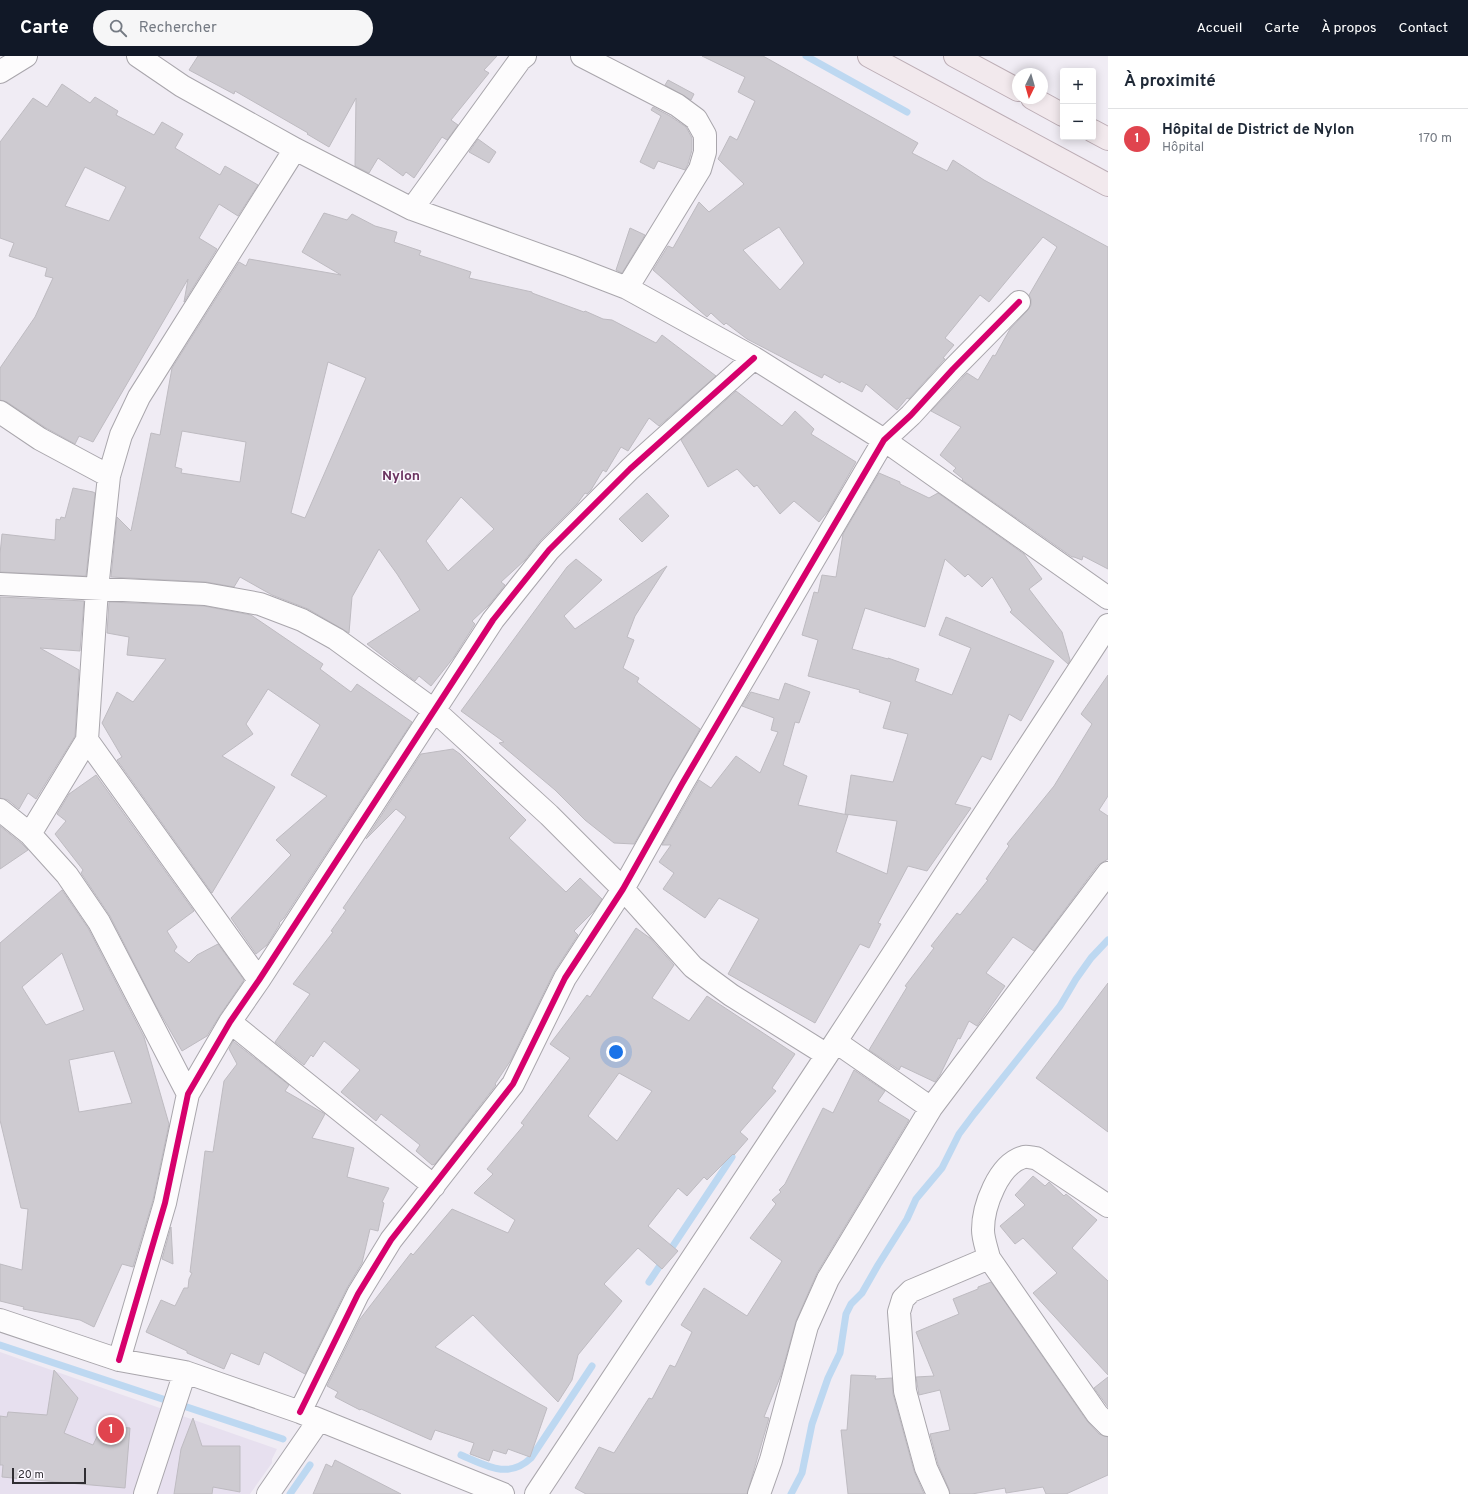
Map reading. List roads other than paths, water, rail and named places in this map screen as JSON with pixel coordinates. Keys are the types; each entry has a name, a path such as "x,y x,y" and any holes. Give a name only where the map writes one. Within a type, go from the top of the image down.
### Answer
{"main road":[{"path":"869,56 1108,186"},
{"path":"955,56 1012,87"},
{"path":"1043,104 1060,113"},
{"path":"1096,133 1108,139"}],"street":[{"path":"0,72 26,56"},
{"path":"138,56 167,64 182,86 295,149 412,209 627,288 754,358 884,440 1108,598"},
{"path":"412,209 520,60 525,56"},
{"path":"582,56 677,105 696,118 705,135 705,152 700,169 627,288"},
{"path":"30,834 87,740 97,589 109,476 120,435 139,397 295,149"},
{"path":"268,1494 310,1416 358,1294 391,1240 513,1084 565,978 623,889 682,784 884,440 911,415 953,369 1019,302"},
{"path":"119,1360 165,1203 188,1094 230,1022 435,711 493,620 549,550 630,469 754,358"},
{"path":"0,412 40,439 109,476"},
{"path":"0,584 205,594 260,604 302,620 336,639 435,711 549,815 623,889 693,966 731,995 831,1049 931,1108"},
{"path":"536,1494 831,1049 1108,626"},
{"path":"87,740 259,980"},
{"path":"0,810 30,834 68,876 100,922 188,1094"},
{"path":"759,1494 771,1460 810,1319 828,1279 931,1108 1108,873"},
{"path":"230,1022 434,1186"},
{"path":"1108,1206 1036,1158 1024,1157 1012,1163 995,1183 986,1206 983,1231 989,1258 1097,1414 1108,1426"},
{"path":"938,1494 926,1468 905,1391 899,1312 903,1299 911,1291 989,1258"},
{"path":"0,1320 119,1360 185,1372 310,1416 503,1494"},
{"path":"145,1494 185,1372"}],"waterway":[{"path":"806,56 907,112"},
{"path":"791,1494 802,1473 812,1424 828,1378 840,1353 846,1314 851,1304 862,1293 907,1219 916,1199 942,1168 959,1134 1060,1006 1076,979 1091,958 1108,940"},
{"path":"649,1282 732,1157"},
{"path":"0,1345 283,1439"},
{"path":"461,1455 496,1468 514,1468 522,1465 531,1458 592,1366"},
{"path":"290,1494 310,1465"}],"place":[{"name":"Hôpital de District de Nylon","path":"111,1430"}],"district":[{"name":"Nylon","path":"401,475"}]}
